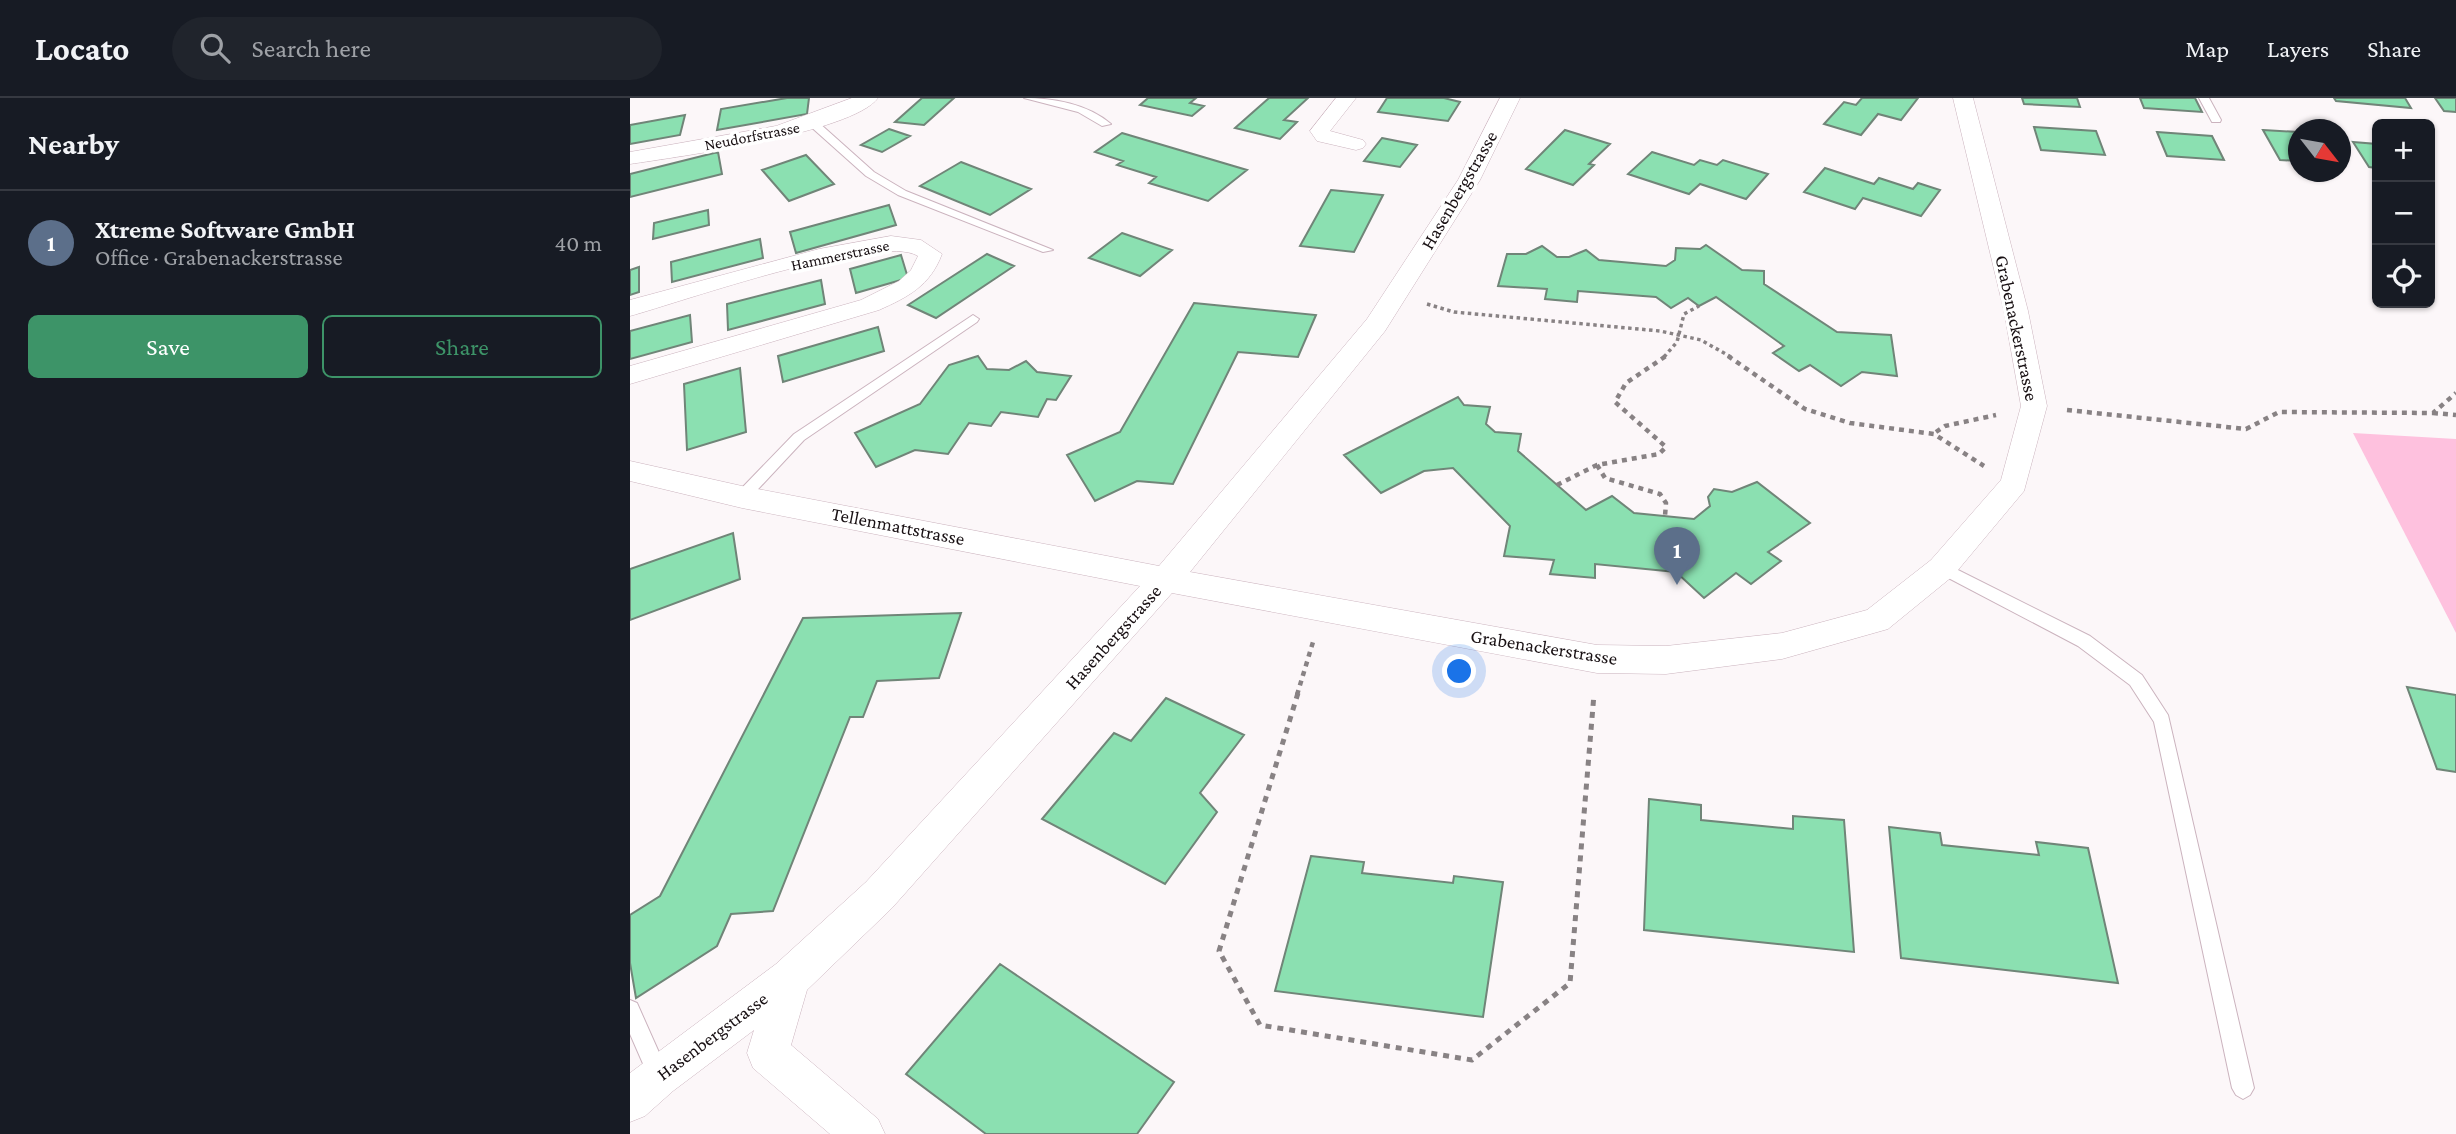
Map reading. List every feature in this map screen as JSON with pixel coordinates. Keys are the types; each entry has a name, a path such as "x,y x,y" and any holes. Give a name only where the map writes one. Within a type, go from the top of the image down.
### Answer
{"street":[{"name":"Neudorfstrasse","path":"630,158 762,137 814,124 868,98"},
{"path":"1346,98 1320,131 1324,137 1356,144"},
{"name":"Hasenbergstrasse","path":"644,1088 790,978 878,895 1167,578 1376,325 1469,180 1510,98"},
{"name":"Grabenackerstrasse","path":"1167,578 1323,610 1597,659 1666,660 1782,646 1877,620 1942,568 2014,484 2034,406 2016,311 1963,98"},
{"name":"Hammerstrasse","path":"630,308 840,252 885,243 911,243 930,254 924,275 904,289 870,305 630,375"},
{"name":"Tellenmattstrasse","path":"630,471 743,497 1167,578"},
{"path":"790,978 768,1053 863,1134"}],"lane":[{"path":"1029,98 1081,110 1106,124"},
{"path":"2204,98 2216,120"},
{"path":"814,124 870,174 902,193 1047,250"},
{"path":"743,497 799,437 973,319"},
{"path":"1942,568 2084,641 2136,680 2162,720 2244,1088"},
{"path":"630,1010 644,1088"}],"path":[{"path":"1396,293 1454,312 1679,335 1701,340 1739,362 1805,409 1850,423 1934,434 2014,484"},
{"path":"1557,485 1597,465 1659,454 1666,447 1615,402 1619,391 1636,375 1674,348 1685,314 1699,306"},
{"path":"2433,413 2456,393"},
{"path":"1936,432 1945,426 2034,406 2246,429 2279,412 2456,415"},
{"path":"1597,465 1605,478 1660,494 1665,503 1665,516"},
{"path":"1323,610 1219,951 1260,1025 1472,1060 1570,983 1597,659"}],"shaded area":[{"path":"2353,433 2456,439 2456,633"}],"building":[{"path":"787,98 809,98 807,114 717,130 721,109"},
{"path":"922,98 954,98 924,125 895,122"},
{"path":"1148,98 1196,98 1190,103 1204,106 1192,116 1140,105"},
{"path":"1269,98 1308,98 1284,120 1297,122 1280,139 1235,128"},
{"path":"1387,98 1444,98 1460,102 1448,121 1378,112"},
{"path":"1862,98 1918,98 1901,120 1878,114 1861,135 1824,124 1844,102 1856,105"},
{"path":"2022,98 2077,98 2080,107 2024,104"},
{"path":"2140,98 2195,98 2202,112 2144,108"},
{"path":"2334,98 2405,98 2411,108 2336,101"},
{"path":"2435,98 2456,98 2456,112 2444,111"},
{"path":"685,115 680,135 630,144 630,125"},
{"path":"2034,127 2096,131 2105,155 2041,150"},
{"path":"889,129 910,136 882,152 861,145"},
{"path":"1565,130 1610,144 1589,164 1594,165 1573,185 1526,169"},
{"path":"2263,130 2288,131 2288,160 2280,160"},
{"path":"2157,132 2212,136 2224,160 2167,156"},
{"path":"1122,133 1247,170 1208,201 1149,183 1156,177 1117,165 1123,161 1095,152"},
{"path":"1382,138 1417,145 1400,167 1364,161"},
{"path":"2353,142 2372,144 2372,167 2369,167"},
{"path":"718,152 722,174 630,197 630,174"},
{"path":"1652,152 1694,165 1700,160 1717,165 1723,160 1768,174 1746,199 1700,184 1689,194 1628,174"},
{"path":"806,155 834,184 789,201 762,170"},
{"path":"961,162 1031,189 990,215 920,186"},
{"path":"1825,168 1874,184 1879,178 1913,189 1918,183 1940,190 1921,216 1863,198 1855,209 1804,192"},
{"path":"1331,190 1383,195 1354,252 1300,246"},
{"path":"889,205 896,225 796,253 790,232"},
{"path":"708,210 709,225 653,239 654,223"},
{"path":"1122,233 1172,250 1140,276 1089,258"},
{"path":"760,239 763,258 672,282 671,262"},
{"path":"1706,245 1742,270 1764,271 1764,284 1837,332 1891,335 1897,376 1862,372 1841,386 1810,365 1799,371 1773,353 1784,346 1716,297 1699,306 1688,298 1671,308 1656,297 1578,291 1577,302 1545,299 1547,289 1498,286 1507,254 1526,254 1542,246 1557,257 1569,257 1586,250 1599,260 1666,266 1675,260 1676,248 1700,249"},
{"path":"987,254 1014,266 936,318 908,305"},
{"path":"901,255 908,278 856,293 850,269"},
{"path":"639,267 639,292 630,295 630,270"},
{"path":"821,280 825,304 728,330 727,304"},
{"path":"1194,303 1316,315 1298,357 1238,352 1173,484 1137,481 1095,501 1067,455 1120,432"},
{"path":"690,315 692,342 630,359 630,331"},
{"path":"878,327 884,351 783,382 778,356"},
{"path":"978,356 987,369 1009,370 1026,361 1037,372 1071,376 1056,400 1047,399 1038,417 1001,412 991,426 969,423 948,454 915,450 876,467 855,433 920,404 949,365"},
{"path":"740,368 746,432 687,450 684,384"},
{"path":"1458,397 1464,405 1490,407 1486,424 1495,432 1521,434 1518,451 1586,510 1612,496 1634,513 1694,519 1710,506 1708,497 1714,489 1732,492 1757,482 1810,523 1768,552 1781,561 1751,584 1736,573 1704,598 1676,572 1595,564 1595,578 1550,574 1554,560 1504,556 1510,526 1453,468 1424,471 1381,493 1344,455"},
{"path":"733,533 740,579 630,620 630,569"},
{"path":"961,613 939,678 877,681 863,717 850,717 773,911 731,914 717,946 636,998 630,963 630,915 660,896 803,618"},
{"path":"2407,687 2456,695 2456,772 2437,769"},
{"path":"1166,698 1244,735 1200,793 1217,812 1165,884 1042,819 1114,733 1131,741"},
{"path":"1649,799 1701,805 1701,820 1793,829 1793,816 1844,820 1854,952 1644,930"},
{"path":"1889,827 1940,833 1942,845 2039,855 2036,842 2088,848 2118,983 1901,958"},
{"path":"1311,856 1364,862 1362,873 1453,883 1454,876 1503,882 1483,1017 1275,991"},
{"path":"1000,964 1174,1082 1137,1134 986,1134 906,1074"}],"place":[{"name":"Xtreme Software GmbH","path":"1677,585"}]}
